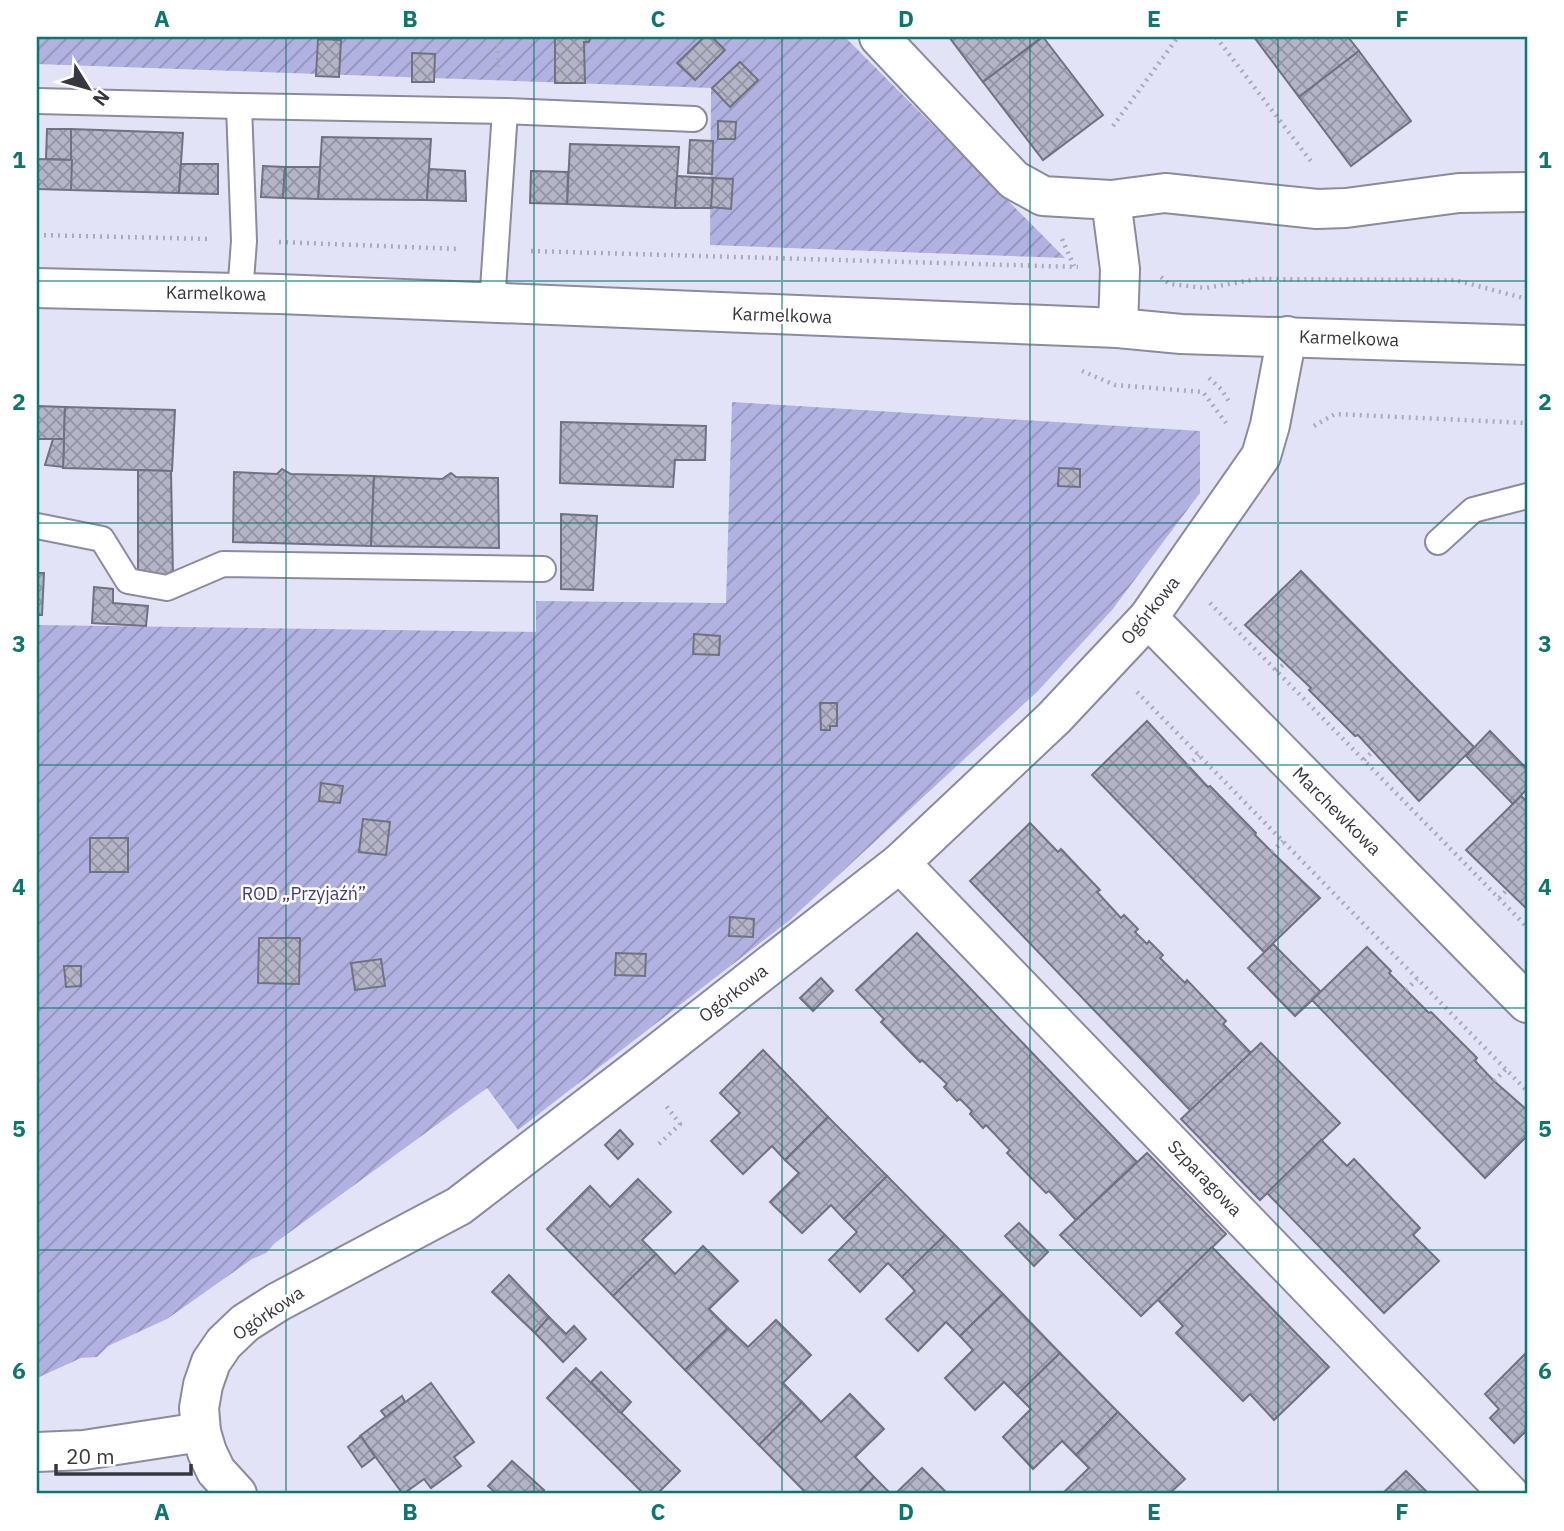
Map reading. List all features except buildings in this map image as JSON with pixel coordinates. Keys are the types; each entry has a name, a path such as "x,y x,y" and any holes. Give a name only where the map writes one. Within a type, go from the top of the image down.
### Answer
{"street":[{"path":"879,37 1014,180 1043,195 1111,200 1165,193 1317,209 1459,194 1527,192"},
{"path":"1111,200 1120,269 1118,328"},
{"name":"Karmelkowa","path":"37,288 1118,328 1181,334 1527,345"},
{"name":"Ogórkowa","path":"237,1494 216,1471 201,1432 199,1408 203,1385 211,1362 224,1343 245,1324 278,1302 459,1206 900,863 1054,718 1147,618 1261,456 1268,436 1287,336"},
{"name":"Marchewkowa","path":"1147,618 1527,1003"},
{"name":"Szparagowa","path":"900,863 1509,1494"},
{"path":"37,1452 84,1450 201,1432"}],"lane":[{"path":"37,101 505,111 694,119"},
{"path":"239,106 243,241 240,294"},
{"path":"492,304 505,111"},
{"path":"1438,541 1474,510 1527,496"},
{"path":"37,526 102,539 128,581 167,588 223,564 543,569"}],"path":[{"path":"497,37 499,70"},
{"path":"1113,126 1178,37"},
{"path":"1216,37 1346,208"},
{"path":"37,235 1086,267"},
{"path":"1153,270 1168,284 1206,288 1258,279 1455,280 1527,299"},
{"path":"1078,369 1115,385 1203,392 1233,434 1294,435 1335,414 1527,423"},
{"path":"1224,617 1527,928"},
{"path":"1276,671 1286,662"},
{"path":"1152,708 1527,1091"},
{"path":"1364,760 1373,751"},
{"path":"1188,766 1199,755"},
{"path":"1272,852 1283,841"},
{"path":"1499,898 1508,889"},
{"path":"1406,990 1418,979"},
{"path":"1494,1081 1506,1069"}],"green space":[{"path":"37,37 845,37 1065,258 710,245 711,88 37,64"},
{"name":"ROD „Przyjaźń”","path":"732,402 1200,431 1200,493 1112,610 1038,691 790,920 518,1130 487,1088 275,1243 266,1253 252,1259 167,1319 108,1346 97,1357 81,1358 37,1378 37,625 536,632 536,601 726,603"}]}
